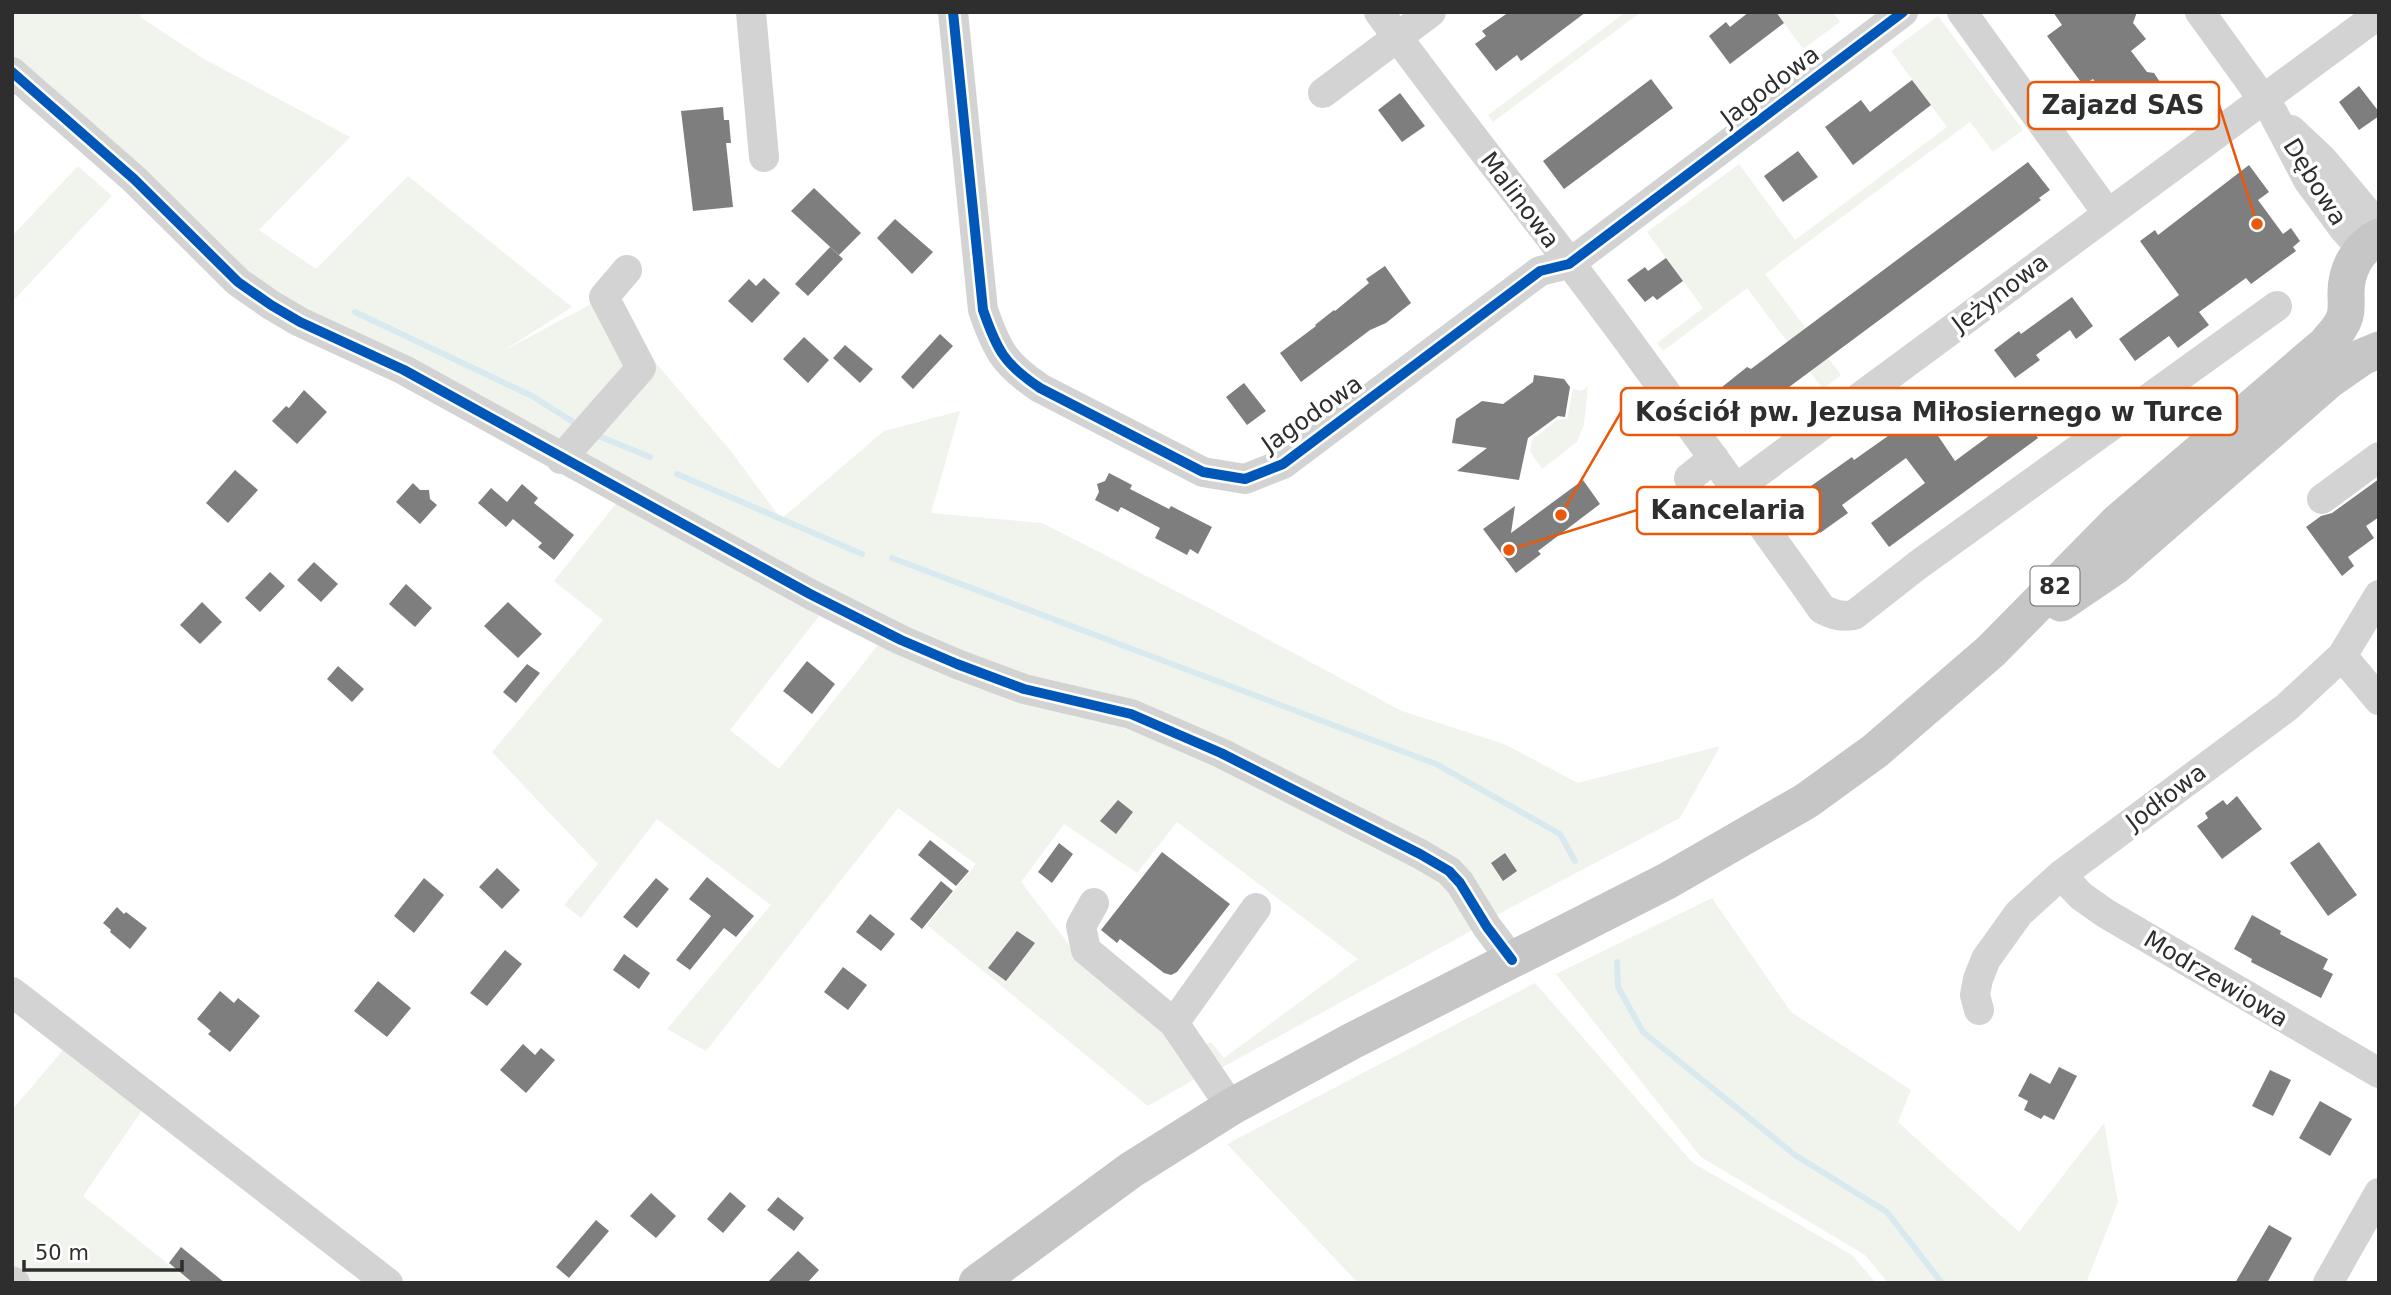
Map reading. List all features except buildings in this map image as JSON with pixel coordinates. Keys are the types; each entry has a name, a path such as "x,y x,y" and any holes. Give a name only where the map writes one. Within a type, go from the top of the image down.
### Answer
{"main road":[{"name":"82","path":"976,1283 1113,1182 1231,1107 1352,1041 1667,881 1806,801 1874,751 1991,651 2119,521 2326,344 2344,319 2347,306 2346,283 2373,238"},
{"path":"2347,306 2362,329 2379,341"},
{"name":"82","path":"1991,651 2114,567 2329,380 2362,357 2379,350"}],"street":[{"path":"751,12 764,157"},
{"name":"Jagodowa","path":"953,12 983,310 1001,354 1016,372 1040,387 1203,472 1245,479 1283,464 1540,271 1569,264 1903,12"},
{"name":"Malinowa","path":"1379,12 1737,488 1822,609 1833,615 1854,615 1929,557 2277,306"},
{"path":"1323,93 1431,12"},
{"path":"1962,12 2108,214"},
{"name":"Dębowa","path":"2200,12 2268,105 2308,180 2344,229 2373,238"},
{"name":"Jeżynowa","path":"1737,488 2108,214 2268,105 2288,82 2379,14"},
{"path":"12,72 134,180 238,282 271,305 404,370 561,459 810,594 901,640 1024,689 1130,715 1221,753 1420,853 1449,871 1460,883 1487,927 1512,960"},
{"path":"561,459 640,368 604,297 627,270"},
{"path":"2322,499 2379,457"},
{"path":"1689,478 1714,458"},
{"name":"Jodłowa","path":"1979,1010 1975,995 1986,959 2019,913 2061,875 2287,707 2342,656 2379,595"},
{"path":"2342,656 2379,700"},
{"name":"Modrzewiowa","path":"2061,875 2081,896 2105,912 2379,1073"},
{"path":"1094,903 1081,926 1086,950 1174,1023 1231,1107"},
{"path":"1174,1023 1256,908"},
{"path":"12,992 388,1283"},
{"path":"2328,1283 2379,1193"}],"shaded area":[{"path":"12,12 141,12 140,17 204,59 350,137 259,230 316,269 408,176 572,307 505,350 604,297 643,348 730,450 781,519 884,431 960,411 931,513 1042,523 1402,711 1504,744 1578,783 1720,746 1680,818 1493,917 1450,861 1011,674 826,590 327,323 250,279 12,63"},
{"path":"1626,12 1641,12 1493,122 1488,115"},
{"path":"1776,12 1833,12 1840,22 1803,49"},
{"path":"1938,16 2023,130 1993,152 1970,122 1765,274 1841,375 1823,389 1747,288 1663,351 1657,343 1703,308 1647,232 1739,164 1795,240 1947,127 1891,51"},
{"path":"78,166 112,196 12,302 12,236"},
{"path":"1588,386 1584,424 1577,442 1542,469 1530,451 1532,440 1557,420 1567,419 1573,389 1582,391"},
{"path":"2175,388 2187,403 2152,430 2140,414"},
{"path":"619,500 819,616 730,730 779,769 878,645 990,688 1105,720 1199,758 1422,869 1442,883 1480,926 1221,1068 1200,1047 1211,1042 1224,1058 1358,959 1177,822 1137,873 1064,824 1021,882 1080,959 1170,1029 1200,1076 1148,1106 927,925 976,864 898,808 706,1051 667,1029 771,905 657,819 581,918 564,905 598,864 492,752 603,620 554,581"},
{"path":"1712,898 1791,1012 1911,1090 1898,1122 2019,1232 2104,1123 2118,1202 2086,1283 1888,1283 1865,1255 1701,1157 1556,974"},
{"path":"1535,983 1693,1163 1852,1255 1876,1283 1358,1283 1227,1144"},
{"path":"69,1043 147,1103 83,1196 192,1283 28,1283 12,1271 12,1110"}],"waterway":[{"path":"355,312 532,396 578,425"},
{"path":"596,435 650,457"},
{"path":"677,474 862,554"},
{"path":"892,558 1436,764 1560,834 1575,861"},
{"path":"1617,962 1618,987 1643,1032 1795,1155 1887,1212 1942,1283"}],"cycle path":[{"path":"953,12 983,310 1003,355 1040,388 1203,472 1245,479 1283,464 1540,271 1569,264 1903,12"},
{"path":"12,72 134,179 238,282 271,305 300,322 404,370 810,594 901,640 1024,689 1131,714 1221,753 1420,854 1449,871 1460,883 1487,927 1512,960"}],"place":[{"name":"Zajazd SAS","path":"2257,224"},
{"name":"Kościół pw. Jezusa Miłosiernego w Turce","path":"1561,515"},
{"name":"Kancelaria","path":"1509,550"}]}
